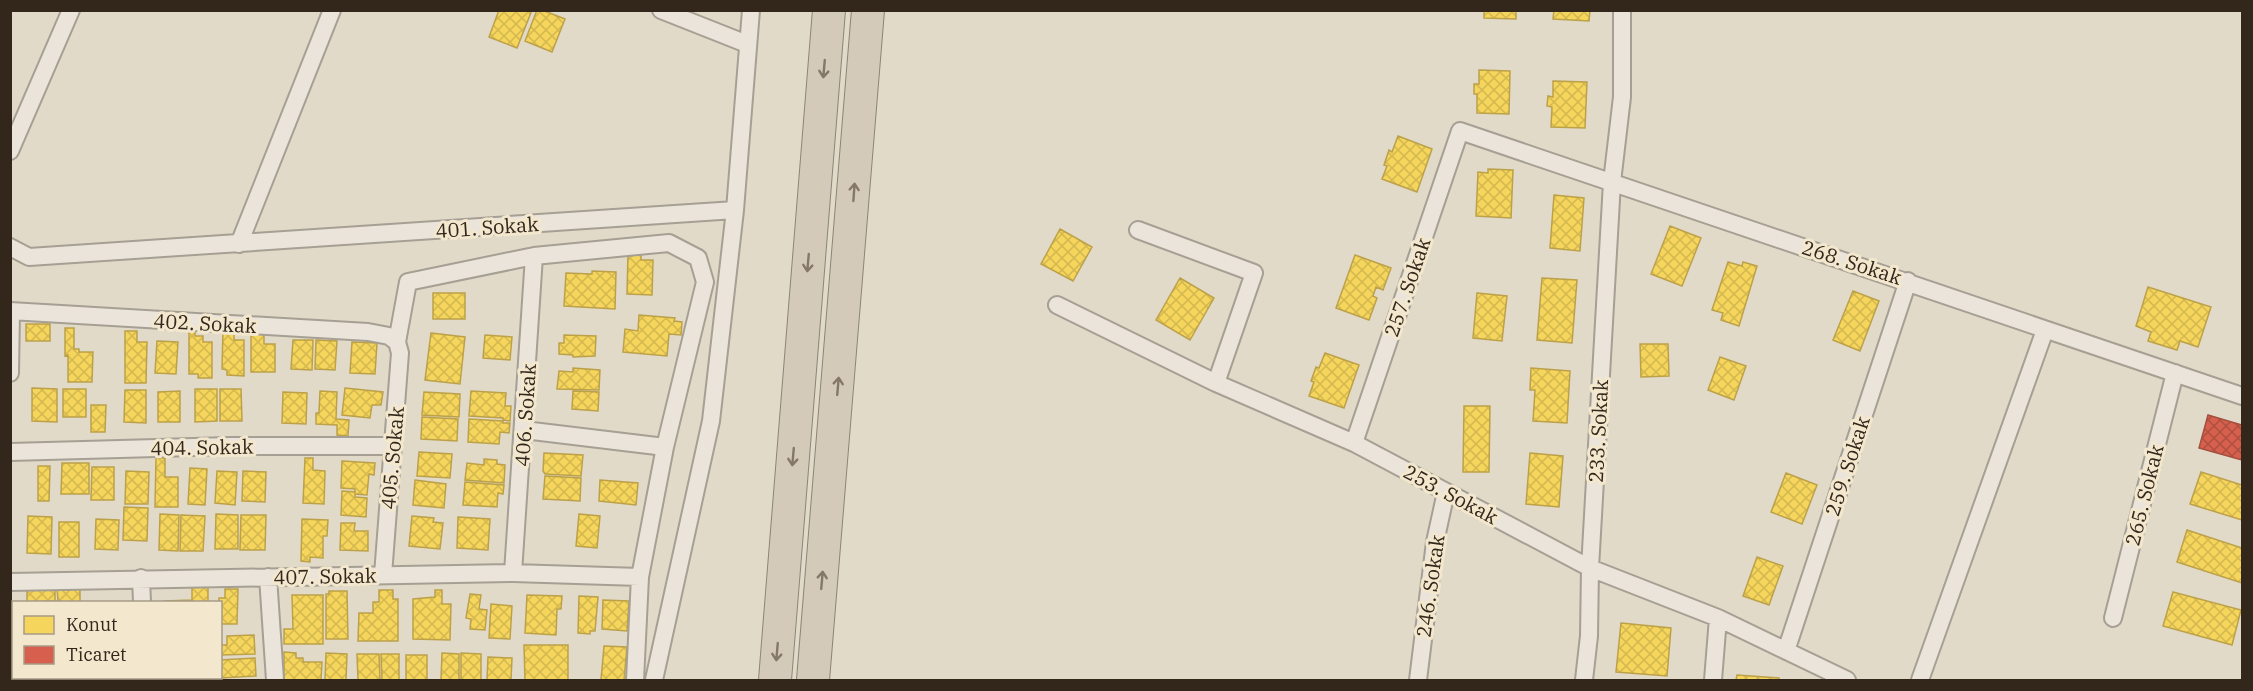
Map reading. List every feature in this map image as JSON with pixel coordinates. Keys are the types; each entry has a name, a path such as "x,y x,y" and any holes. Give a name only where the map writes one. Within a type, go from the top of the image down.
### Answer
{"highway":[{"path":"775,681 829,10"},
{"path":"813,681 868,10"}],"street":[{"path":"10,152 71,10"},
{"path":"239,244 332,10"},
{"path":"661,10 747,44"},
{"path":"654,681 711,421 735,210 751,10"},
{"name":"233. Sokak","path":"1584,681 1589,636 1590,568 1612,182 1622,97 1622,10"},
{"name":"268. Sokak","path":"1460,131 2242,396"},
{"name":"257. Sokak","path":"1354,442 1460,131"},
{"name":"401. Sokak","path":"10,247 29,256 735,210"},
{"path":"1138,230 1254,273 1215,383"},
{"path":"534,256 669,243 698,258 705,282 665,447 640,577 635,681"},
{"name":"405. Sokak","path":"383,574 400,353 397,342 408,282 534,256"},
{"name":"406. Sokak","path":"513,573 534,256"},
{"name":"259. Sokak","path":"1786,651 1908,281"},
{"name":"253. Sokak","path":"1058,304 1215,383 1354,442 1590,568 1718,618 1847,681"},
{"path":"10,373 11,311"},
{"name":"402. Sokak","path":"11,311 368,332 380,333 397,342"},
{"path":"1920,681 2045,330"},
{"name":"265. Sokak","path":"2113,618 2175,373"},
{"path":"524,430 665,447"},
{"name":"404. Sokak","path":"10,453 230,446 393,446"},
{"name":"246. Sokak","path":"1418,681 1435,542 1446,492"},
{"name":"407. Sokak","path":"10,582 383,574 513,573 640,577"},
{"path":"268,577 275,681"},
{"path":"141,578 142,601"},
{"path":"1713,681 1718,618"}],"building: Konut":[{"path":"499,10 532,10 517,48 489,37"},
{"path":"537,10 565,19 552,52 525,41"},
{"path":"1484,10 1516,10 1516,19 1484,18"},
{"path":"1554,10 1590,10 1589,21 1553,19"},
{"path":"1479,70 1510,71 1509,114 1477,113 1477,94 1474,94 1474,84 1479,84"},
{"path":"1553,81 1587,82 1585,128 1551,127 1552,107 1547,106 1548,96 1553,97"},
{"path":"1398,136 1432,149 1417,192 1382,179 1387,166 1384,165 1389,150 1392,152"},
{"path":"1488,169 1513,170 1511,218 1476,216 1478,172 1488,173"},
{"path":"1554,195 1584,198 1580,251 1550,248"},
{"path":"1670,226 1701,238 1682,286 1651,274"},
{"path":"1060,229 1092,247 1073,281 1041,264"},
{"path":"628,253 641,254 641,260 653,260 652,295 627,294"},
{"path":"1355,255 1391,268 1383,290 1376,287 1373,296 1377,298 1369,320 1336,308"},
{"path":"1728,262 1742,266 1743,262 1757,266 1739,326 1721,320 1723,313 1712,310"},
{"path":"592,271 616,272 615,309 564,306 566,273 592,274"},
{"path":"1180,278 1214,298 1190,340 1156,320"},
{"path":"1542,278 1577,280 1572,343 1537,340"},
{"path":"2148,287 2211,307 2198,347 2180,341 2177,350 2148,341 2151,332 2136,326"},
{"path":"1853,291 1879,301 1860,351 1833,340"},
{"path":"433,293 465,293 465,319 433,319"},
{"path":"1477,293 1507,296 1502,341 1473,338"},
{"path":"639,315 675,318 674,321 682,322 681,335 669,334 667,356 623,352 625,329 638,331"},
{"path":"26,324 50,324 50,341 26,341"},
{"path":"65,328 74,328 74,349 79,349 79,352 93,352 92,382 68,382"},
{"path":"189,329 195,329 195,336 203,336 203,342 212,342 212,378 198,378 198,374 189,374"},
{"path":"223,329 234,329 234,340 244,340 244,376 227,375 227,370 222,369"},
{"path":"251,330 264,330 264,344 275,344 275,372 251,372"},
{"path":"125,331 137,331 137,342 147,342 146,383 125,383"},
{"path":"431,333 465,337 460,384 425,380"},
{"path":"485,335 512,337 510,360 483,358"},
{"path":"564,335 596,336 595,356 573,357 573,355 559,354 559,343 564,343"},
{"path":"293,340 313,340 312,370 291,369"},
{"path":"316,340 337,341 335,370 315,369"},
{"path":"157,341 178,342 176,374 155,373"},
{"path":"352,342 377,343 375,374 350,373"},
{"path":"1640,344 1668,344 1669,376 1641,377"},
{"path":"1325,353 1359,365 1344,408 1309,396 1316,367 1319,368"},
{"path":"1720,357 1746,366 1734,400 1708,390"},
{"path":"573,368 600,370 599,390 557,389 559,371 573,372"},
{"path":"1531,368 1570,371 1567,423 1533,421 1535,390 1530,390"},
{"path":"32,388 57,389 57,422 32,421"},
{"path":"345,388 383,392 381,405 372,405 370,418 342,415"},
{"path":"63,389 86,389 86,417 63,417"},
{"path":"195,389 217,389 217,421 195,422"},
{"path":"220,389 241,389 242,421 220,421"},
{"path":"125,390 146,390 146,423 124,422"},
{"path":"180,391 180,422 158,422 158,392"},
{"path":"320,391 337,392 336,419 349,420 348,436 337,435 337,425 316,424"},
{"path":"471,391 506,393 505,406 511,406 510,421 503,420 503,418 469,416"},
{"path":"573,391 599,392 598,411 572,409"},
{"path":"283,392 307,393 306,424 282,423"},
{"path":"424,392 460,394 459,417 422,415"},
{"path":"91,405 106,405 105,432 91,432"},
{"path":"1464,406 1490,406 1489,472 1463,472"},
{"path":"422,417 458,419 457,441 421,439"},
{"path":"469,419 510,423 509,433 500,432 499,444 468,442"},
{"path":"419,452 452,454 450,478 417,476"},
{"path":"544,453 583,455 581,476 545,474 543,471"},
{"path":"1530,453 1563,456 1559,507 1526,504"},
{"path":"156,458 165,458 165,477 178,477 178,507 155,507"},
{"path":"305,458 313,458 313,470 325,471 324,504 303,503"},
{"path":"484,459 497,460 497,464 505,465 504,483 465,480 467,463 484,465"},
{"path":"342,461 375,463 374,475 369,474 367,495 355,494 355,489 341,488"},
{"path":"62,463 89,463 89,494 61,494"},
{"path":"38,466 50,466 49,501 38,501"},
{"path":"92,467 114,467 114,500 91,500"},
{"path":"190,468 207,469 205,505 188,504"},
{"path":"126,471 149,472 148,504 125,504"},
{"path":"217,471 237,472 235,505 215,503"},
{"path":"243,471 266,472 265,502 242,501"},
{"path":"2201,472 2242,485 2242,520 2190,504"},
{"path":"1786,473 1817,485 1802,524 1771,512"},
{"path":"545,476 581,478 580,501 543,499"},
{"path":"415,480 446,484 444,508 413,505"},
{"path":"600,480 638,483 636,505 599,501"},
{"path":"465,482 504,485 503,494 498,493 497,507 463,505"},
{"path":"342,491 355,492 355,497 367,498 366,517 341,515"},
{"path":"124,507 148,508 147,541 123,540"},
{"path":"160,514 179,515 178,551 159,550"},
{"path":"216,514 238,515 238,549 215,549"},
{"path":"579,514 600,516 597,548 576,546"},
{"path":"181,515 205,516 203,551 180,551"},
{"path":"241,515 266,515 265,550 240,550"},
{"path":"28,516 52,517 51,554 27,553"},
{"path":"412,516 434,518 433,522 443,523 440,549 409,546"},
{"path":"458,517 490,519 488,550 457,548"},
{"path":"96,519 119,520 118,550 95,549"},
{"path":"302,519 328,520 327,536 323,536 323,558 310,557 310,562 301,561"},
{"path":"59,522 79,522 79,557 59,557"},
{"path":"341,523 355,523 354,531 368,531 368,551 340,550"},
{"path":"2187,530 2242,548 2242,583 2177,562"},
{"path":"1757,557 1783,566 1769,605 1743,596"},
{"path":"57,587 80,587 80,601 58,601"},
{"path":"192,587 208,587 208,601 165,601 192,600"},
{"path":"55,589 55,601 27,601 27,590"},
{"path":"225,589 238,589 237,624 222,624 222,601 219,601 219,598 225,598"},
{"path":"379,590 393,590 393,599 398,599 398,641 358,641 359,613 373,613 373,602 379,602"},
{"path":"435,590 442,590 442,604 451,604 450,640 413,639 413,599 435,597"},
{"path":"329,591 347,591 348,639 326,639 326,594 329,594"},
{"path":"2173,592 2241,610 2232,645 2163,626"},
{"path":"470,594 481,595 479,609 487,610 485,630 470,629 471,619 466,618"},
{"path":"292,595 323,595 323,644 284,644 284,629 293,629"},
{"path":"527,595 562,596 561,609 557,609 556,635 525,633"},
{"path":"579,596 598,597 595,631 590,631 590,634 578,633"},
{"path":"603,600 629,601 627,631 602,629"},
{"path":"491,604 512,606 510,639 489,638"},
{"path":"1621,623 1671,628 1667,676 1616,672"},
{"path":"254,635 255,654 222,655 222,645 227,645 227,636"},
{"path":"524,645 568,645 568,680 525,680"},
{"path":"604,646 627,647 624,680 601,680"},
{"path":"284,652 296,653 296,658 303,658 303,662 322,662 321,680 284,680"},
{"path":"326,653 347,654 346,680 325,680"},
{"path":"442,653 459,654 459,680 441,680"},
{"path":"461,653 481,654 481,680 461,680"},
{"path":"357,654 379,654 380,680 358,680"},
{"path":"381,654 399,654 399,680 382,680"},
{"path":"406,655 427,655 427,680 406,680"},
{"path":"488,657 512,658 511,680 487,680"},
{"path":"255,658 256,676 222,678 222,660"},
{"path":"1737,675 1779,678 1779,680 1736,680"},
{"path":"166,679 207,679 207,680"}],"building: Ticaret":[{"path":"2208,415 2242,425 2242,460 2199,448"}]}
